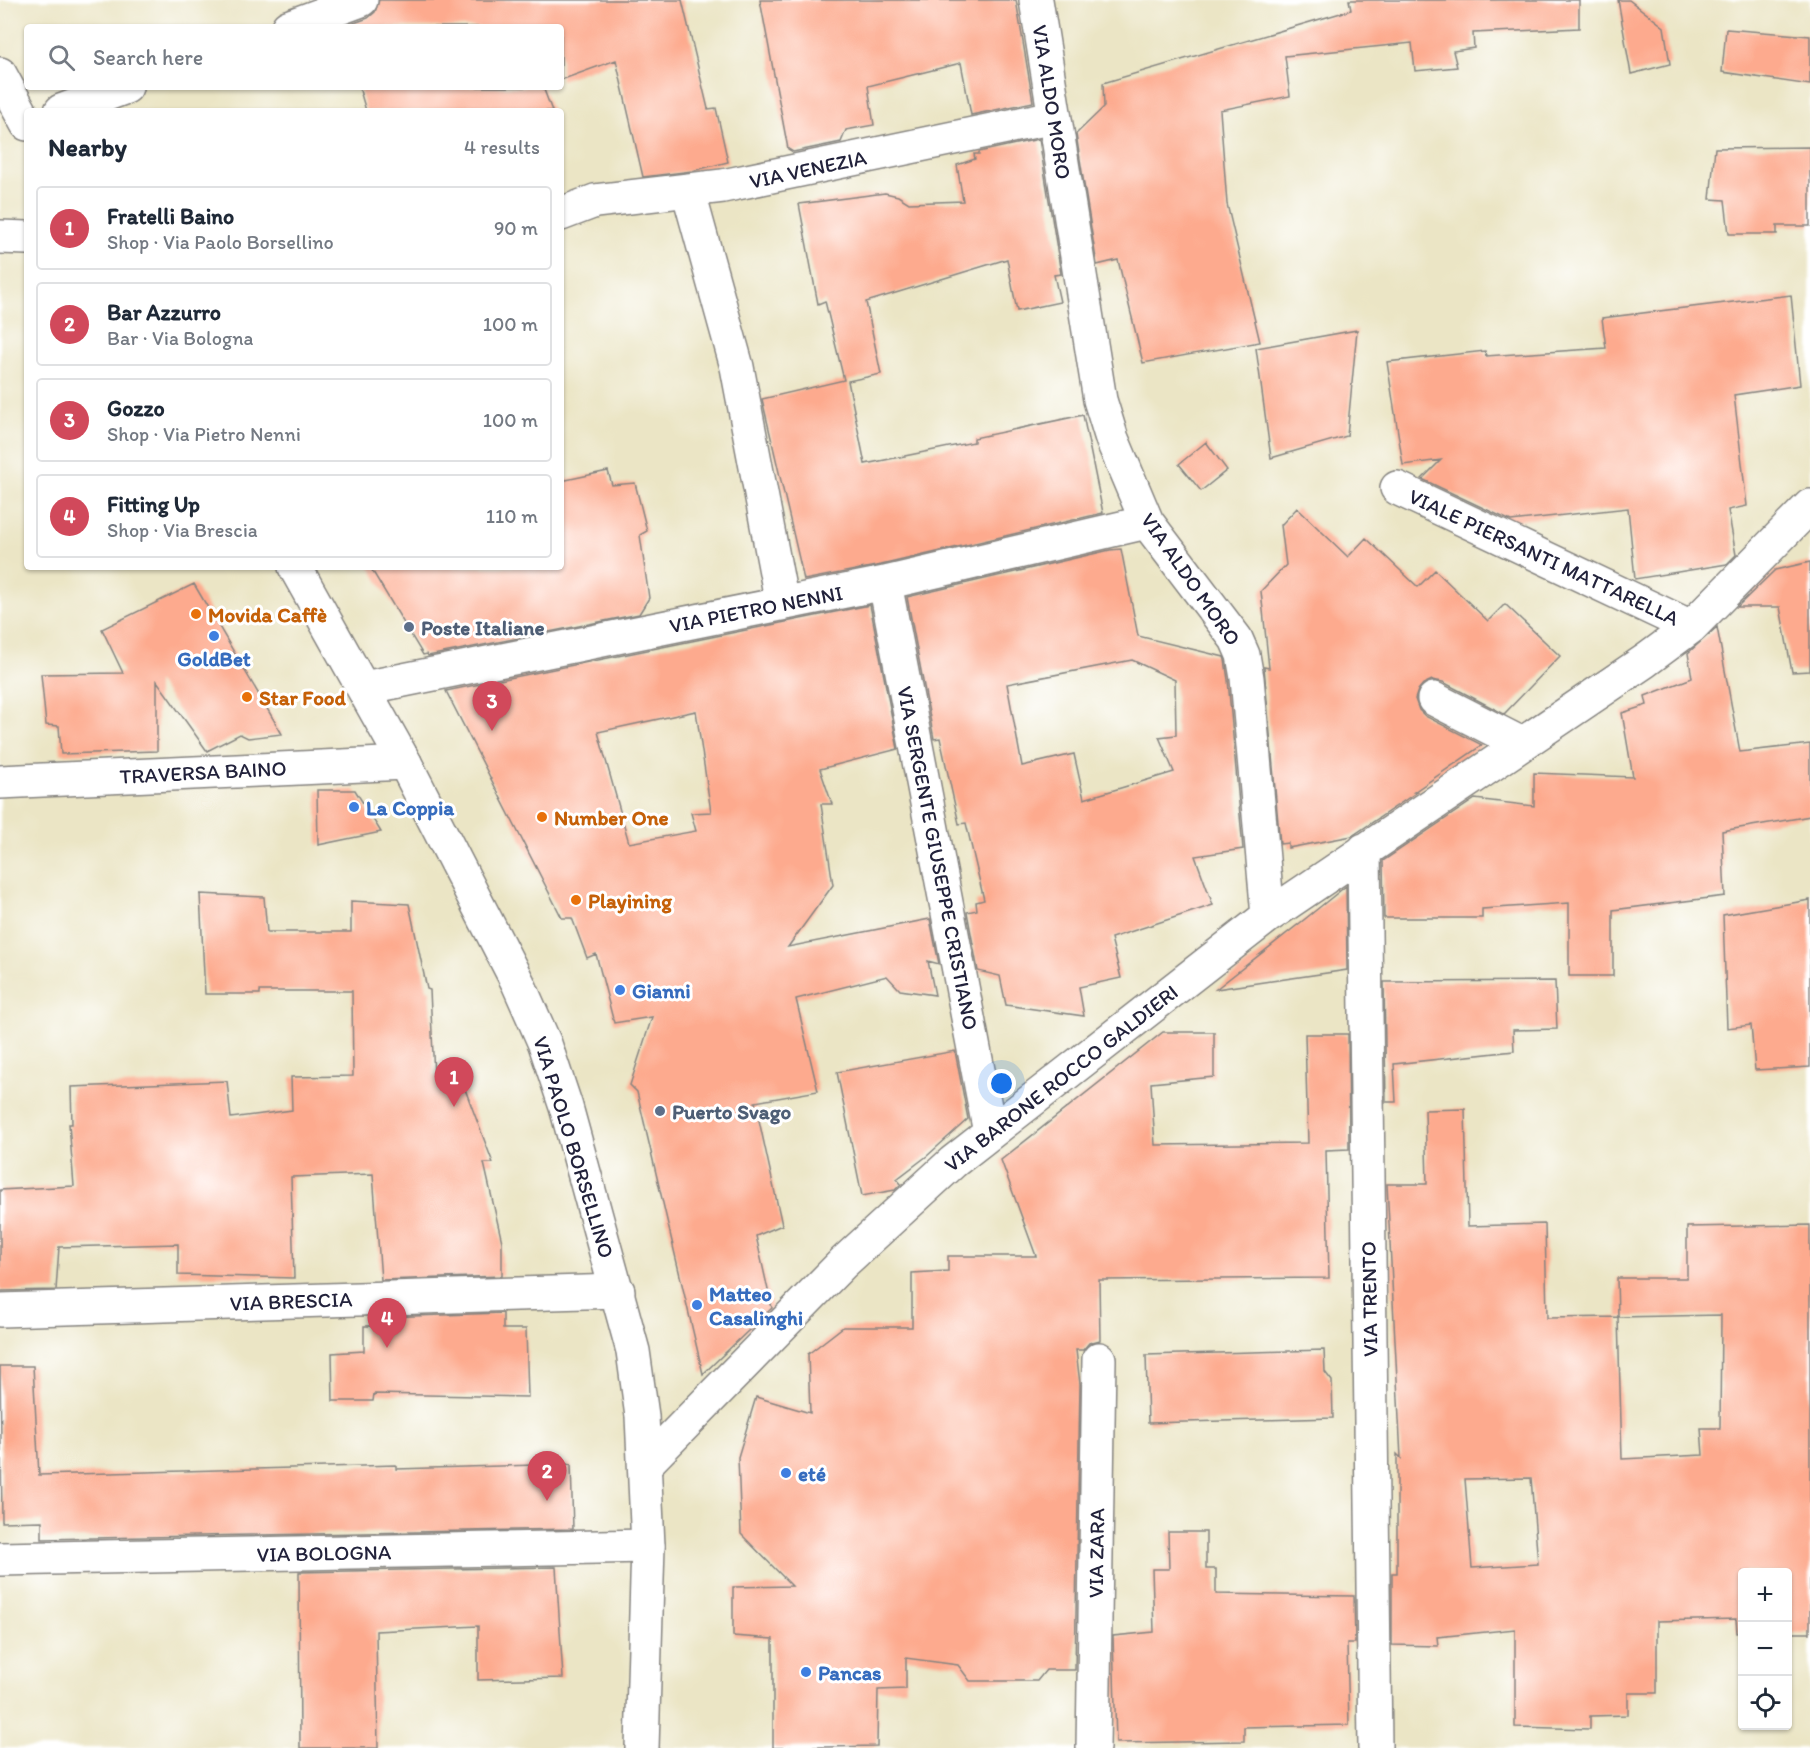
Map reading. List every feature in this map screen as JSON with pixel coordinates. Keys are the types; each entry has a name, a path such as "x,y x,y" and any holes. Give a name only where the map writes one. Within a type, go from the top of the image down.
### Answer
{"street":[{"path":"296,24 361,0"},
{"name":"VIA ALDO MORO","path":"1036,0 1100,400 1116,449 1147,522 1236,639 1243,655 1268,916"},
{"path":"0,74 24,118"},
{"path":"69,108 118,90"},
{"name":"VIA VENEZIA","path":"564,213 595,201 723,186 1054,117"},
{"path":"688,190 737,367 782,604"},
{"path":"0,237 24,238"},
{"name":"VIALE PIERSANTI MATTARELLA","path":"1397,488 1690,627"},
{"name":"VIA BARONE ROCCO GALDIERI","path":"645,1465 843,1263 953,1162 1268,916 1646,661 1690,627 1810,506"},
{"name":"VIA PIETRO NENNI","path":"364,688 885,583 1147,522"},
{"name":"VIA PAOLO BORSELLINO","path":"296,570 405,763 518,983 545,1044 566,1107 633,1351 642,1416 648,1546 642,1748"},
{"name":"VIA SERGENTE GIUSEPPE CRISTIANO","path":"885,583 990,1133"},
{"path":"1434,699 1522,744"},
{"name":"TRAVERSA BAINO","path":"0,782 405,763"},
{"name":"VIA TRENTO","path":"1364,850 1375,1748"},
{"name":"VIA BRESCIA","path":"0,1310 618,1291"},
{"name":"VIA ZARA","path":"1094,1748 1100,1359"},
{"name":"VIA BOLOGNA","path":"0,1559 648,1546"}],"building":[{"path":"379,0 682,0 708,109 716,108 728,162 692,171 643,177 616,60 564,79 564,24 351,24 368,18 375,12"},
{"path":"760,0 1016,0 1033,102 971,115 961,63 868,86 874,125 846,130 841,142 793,152 788,149"},
{"path":"1349,0 1579,0 1579,28 1473,33 1474,48 1453,51 1457,67 1415,71 1412,43 1285,56 1290,96 1220,110 1227,204 1260,342 1143,363 1118,260 1097,265 1076,134 1104,107 1103,83 1351,10"},
{"path":"1618,0 1629,0 1664,27 1670,64 1631,74"},
{"path":"1726,29 1810,36 1810,85 1722,72"},
{"path":"360,90 544,90 551,108 365,108"},
{"path":"1039,139 1061,274 1054,275 1060,302 1017,311 1007,259 866,302 881,374 848,381 865,464 974,442 974,438 1083,415 1103,513 881,565 804,580 762,399 844,380 825,301 818,304 799,204 885,193 898,196 909,203 963,201 957,165 975,159 974,154 979,154 979,152"},
{"path":"1810,147 1810,226 1777,226 1777,234 1729,234 1725,200 1710,199 1715,148"},
{"path":"1791,295 1800,385 1734,395 1747,506 1728,510 1736,555 1727,564 1635,579 1628,508 1511,521 1422,479 1441,460 1403,465 1387,362 1485,351 1486,356 1606,348 1602,318"},
{"path":"1357,330 1347,436 1271,458 1256,348"},
{"path":"1206,442 1227,470 1201,491 1179,464"},
{"path":"608,471 612,485 635,483 647,531 640,535 649,598 639,614 428,656 423,655 372,570 564,570 564,480"},
{"path":"1297,508 1348,557 1366,538 1418,587 1435,570 1488,621 1505,604 1560,656 1504,714 1443,682 1432,680 1423,684 1415,699 1419,710 1425,716 1482,745 1352,836 1288,848 1288,843 1280,844 1264,667 1269,668 1261,591 1286,565 1281,525"},
{"path":"1121,549 1138,636 1224,657 1243,849 1195,856 1213,905 1111,938 1121,978 1079,987 1084,1016 1006,1005 1000,976 978,971 967,912 977,910 976,902 984,900 966,823 959,824 940,738 934,739 907,597","holes":["1132,660 1175,680 1176,735 1159,737 1174,772 1084,799 1074,754 1022,766 1007,684"]},
{"path":"1810,562 1810,671 1792,672 1780,607 1737,607 1775,570"},
{"path":"194,584 282,734 248,738 240,734 207,751 157,681 157,751 61,754 59,726 46,725 41,674 123,673 102,629"},
{"path":"870,605 898,749 820,769 832,804 821,804 833,885 788,947 930,919 939,964 928,961 935,995 900,990 887,976 796,999 818,1091 755,1102 782,1225 756,1236 772,1308 703,1374 637,1092 630,1085 652,1017 614,1023 596,954 587,958 572,918 562,918 446,691","holes":["696,711 711,812 691,813 696,831 629,843 598,732"]},
{"path":"1717,627 1740,752 1810,744 1810,816 1722,831 1725,896 1613,910 1613,976 1569,976 1569,903 1482,909 1482,918 1384,918 1383,861 1475,799 1534,806 1534,773 1633,777 1622,713 1647,705 1645,696 1692,678 1688,653"},
{"path":"317,790 355,790 381,832 318,845"},
{"path":"1346,886 1347,970 1216,989 1305,919"},
{"path":"200,894 264,897 267,932 351,932 351,901 409,904 427,989 430,990 434,1076 460,1076 493,1163 484,1163 502,1242 502,1276 381,1280 373,1174 291,1177 294,1278 178,1275 178,1244 59,1247 56,1290 0,1291 0,1190 74,1186 69,1124 72,1124 71,1087 227,1081 231,1118 292,1110 291,1077 353,1076 352,991 260,991 260,994 205,994"},
{"path":"1810,900 1810,1067 1755,1070 1751,1025 1727,1028 1723,915"},
{"path":"1555,981 1557,1029 1513,1030 1514,1051 1394,1064 1396,1102 1386,1102 1384,982"},
{"path":"1163,1032 1214,1032 1214,1077 1151,1083 1155,1145 1308,1143 1305,1034 1348,1034 1349,1149 1326,1150 1329,1278 1099,1280 1100,1340 1089,1343 1083,1350 1076,1350 1080,1384 1075,1670 1046,1670 1037,1681 970,1681 958,1665 906,1658 906,1689 878,1690 877,1746 773,1748 773,1639 733,1636 733,1587 792,1586 741,1534 738,1457 756,1397 810,1413 808,1354 843,1327 912,1327 912,1273 948,1271 948,1256 1036,1256 1001,1160"},
{"path":"955,1051 968,1119 897,1179 901,1184 895,1190 862,1196 837,1072"},
{"path":"1465,1109 1468,1226 1545,1224 1547,1318 1618,1317 1617,1278 1687,1278 1687,1227 1810,1225 1810,1633 1792,1633 1792,1568 1738,1568 1738,1633 1736,1619 1657,1621 1657,1693 1628,1693 1628,1715 1590,1716 1590,1729 1515,1727 1515,1629 1437,1637 1438,1646 1392,1645 1392,1573 1397,1573 1397,1454 1401,1458 1387,1184 1427,1184 1425,1110","holes":["1721,1315 1720,1428 1701,1428 1703,1455 1622,1459 1618,1317","1531,1478 1538,1564 1472,1568 1465,1479"]},
{"path":"503,1313 503,1329 526,1329 528,1397 374,1394 373,1401 333,1401 332,1353 364,1351 364,1326 385,1326 384,1317"},
{"path":"1324,1350 1325,1372 1332,1381 1333,1418 1148,1423 1146,1355"},
{"path":"0,1366 33,1366 39,1475 396,1465 396,1469 571,1464 573,1529 42,1539 42,1521 2,1522"},
{"path":"1168,1532 1206,1532 1206,1569 1216,1569 1216,1594 1354,1596 1355,1643 1347,1643 1349,1725 1244,1727 1244,1741 1116,1743 1113,1636 1154,1632 1152,1569 1169,1569"},
{"path":"556,1567 563,1678 478,1680 478,1626 376,1631 378,1748 300,1748 299,1572"}],"place":[{"name":"Movida Caffè","path":"196,614"},
{"name":"Poste Italiane","path":"409,627"},
{"name":"GoldBet","path":"214,636"},
{"name":"Star Food","path":"247,697"},
{"name":"Gozzo","path":"492,731"},
{"name":"La Coppia","path":"354,807"},
{"name":"Number One","path":"542,817"},
{"name":"Playining","path":"576,900"},
{"name":"Gianni","path":"620,990"},
{"name":"Fratelli Baino","path":"454,1107"},
{"name":"Puerto Svago","path":"660,1111"},
{"name":"Matteo Casalinghi","path":"697,1305"},
{"name":"Fitting Up","path":"387,1348"},
{"name":"eté","path":"786,1473"},
{"name":"Bar Azzurro","path":"547,1501"},
{"name":"Pancas","path":"806,1672"}]}
